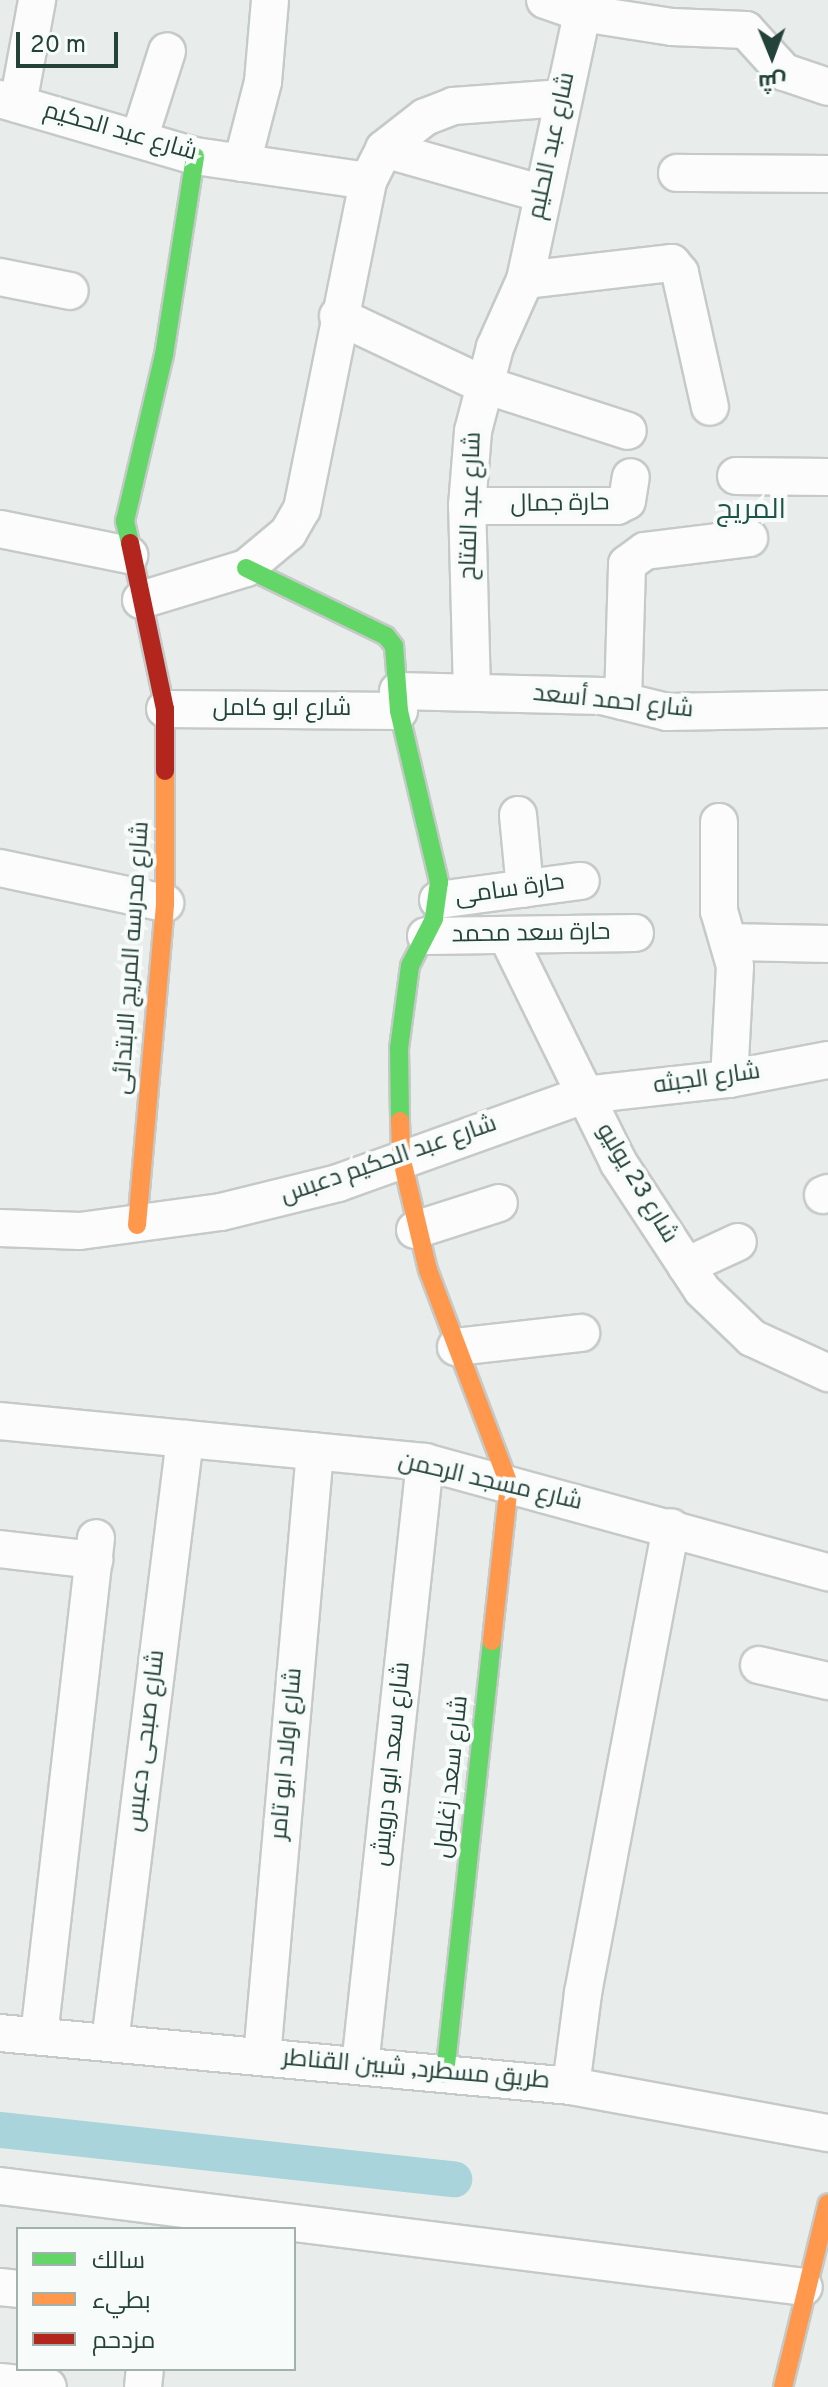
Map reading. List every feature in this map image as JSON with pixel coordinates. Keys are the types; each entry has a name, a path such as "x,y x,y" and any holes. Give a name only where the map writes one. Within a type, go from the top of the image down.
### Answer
{"street":[{"path":"9,102 37,0"},
{"path":"242,163 263,82 270,0"},
{"path":"545,0 582,13 674,13 746,30 784,72 828,87"},
{"name":"شارع عبد الحليم","path":"525,280 582,13"},
{"path":"139,139 167,51"},
{"path":"141,600 246,568 288,533 302,509 338,316 368,181 384,149 425,117 453,106 563,98"},
{"name":"شارع عبد الحكيم","path":"9,102 195,156 368,181"},
{"path":"384,149 543,194"},
{"name":"شارع مدرسه المريج الابتدائى","path":"137,1225 165,903 165,709 129,555 130,485 164,355 195,156"},
{"path":"677,173 828,174"},
{"path":"525,280 672,263 680,273 710,407"},
{"path":"0,277 70,291"},
{"name":"شارع عبد الفتاح","path":"472,692 467,506 482,384 525,280"},
{"path":"338,316 482,384 628,431"},
{"path":"736,476 828,477"},
{"name":"حارة جمال","path":"467,506 617,506 632,491 631,477"},
{"path":"0,529 129,555"},
{"path":"623,701 627,564 645,551 749,538"},
{"path":"246,568 386,636 394,646 399,701 438,900 426,936 410,966 399,1048 401,1156 415,1230 509,1484"},
{"name":"شارع احمد أسعد","path":"399,701 472,692 623,701 667,712 828,709"},
{"name":"شارع ابو كامل","path":"165,709 399,701"},
{"path":"518,815 525,889"},
{"path":"719,822 717,878 735,966 729,1079"},
{"path":"0,868 165,903"},
{"name":"حارة سامى","path":"438,900 581,881"},
{"name":"حارة سعد محمد","path":"426,936 508,938 635,933"},
{"name":"شارع 23 يوليو","path":"508,938 618,1162 720,1313 752,1338 828,1373"},
{"path":"729,942 828,944"},
{"name":"شارع الجبثه","path":"584,1095 729,1079 828,1060"},
{"name":"شارع عبد الحكيم دعبس","path":"0,1228 80,1231 137,1225 280,1200 584,1095"},
{"path":"415,1230 499,1203"},
{"path":"686,1266 738,1242"},
{"path":"456,1347 581,1333"},
{"name":"شارع مسجد الرحمن","path":"0,1421 425,1462 828,1572"},
{"name":"شارع صبحى دعبس","path":"110,2042 185,1439"},
{"name":"شارع اولاد ابو تامر","path":"262,2057 315,1451"},
{"name":"شارع سعد ابو درويش","path":"360,2066 425,1462"},
{"name":"شارع سعد زغلول","path":"445,2074 509,1484"},
{"path":"571,2086 583,1993 671,1527"},
{"path":"0,1549 95,1549 39,2036"},
{"path":"759,1665 828,1681"},
{"name":"طريق مسطرد, شبين القناطر","path":"0,2033 571,2086 828,2133"},
{"path":"0,2186 166,2216 265,2227"},
{"path":"783,2387 804,2287 828,2203"},
{"path":"296,2230 804,2287"},
{"path":"0,2382 48,2387"}],"waterway":[{"path":"0,2130 454,2179"}],"traffic: fast":[{"path":"130,543 125,521 164,355 195,156"},
{"path":"246,568 386,636 394,646 399,711 439,882 434,919 410,966 399,1048 400,1121"},
{"path":"445,2074 492,1641"}],"traffic: slow":[{"path":"137,1225 165,903 165,771"},
{"path":"400,1121 401,1156 428,1270 509,1484 492,1641"},
{"path":"783,2387 828,2203"}],"traffic: jam":[{"path":"130,543 165,709 165,771"}],"district":[{"name":"المريج","path":"751,511"}]}
